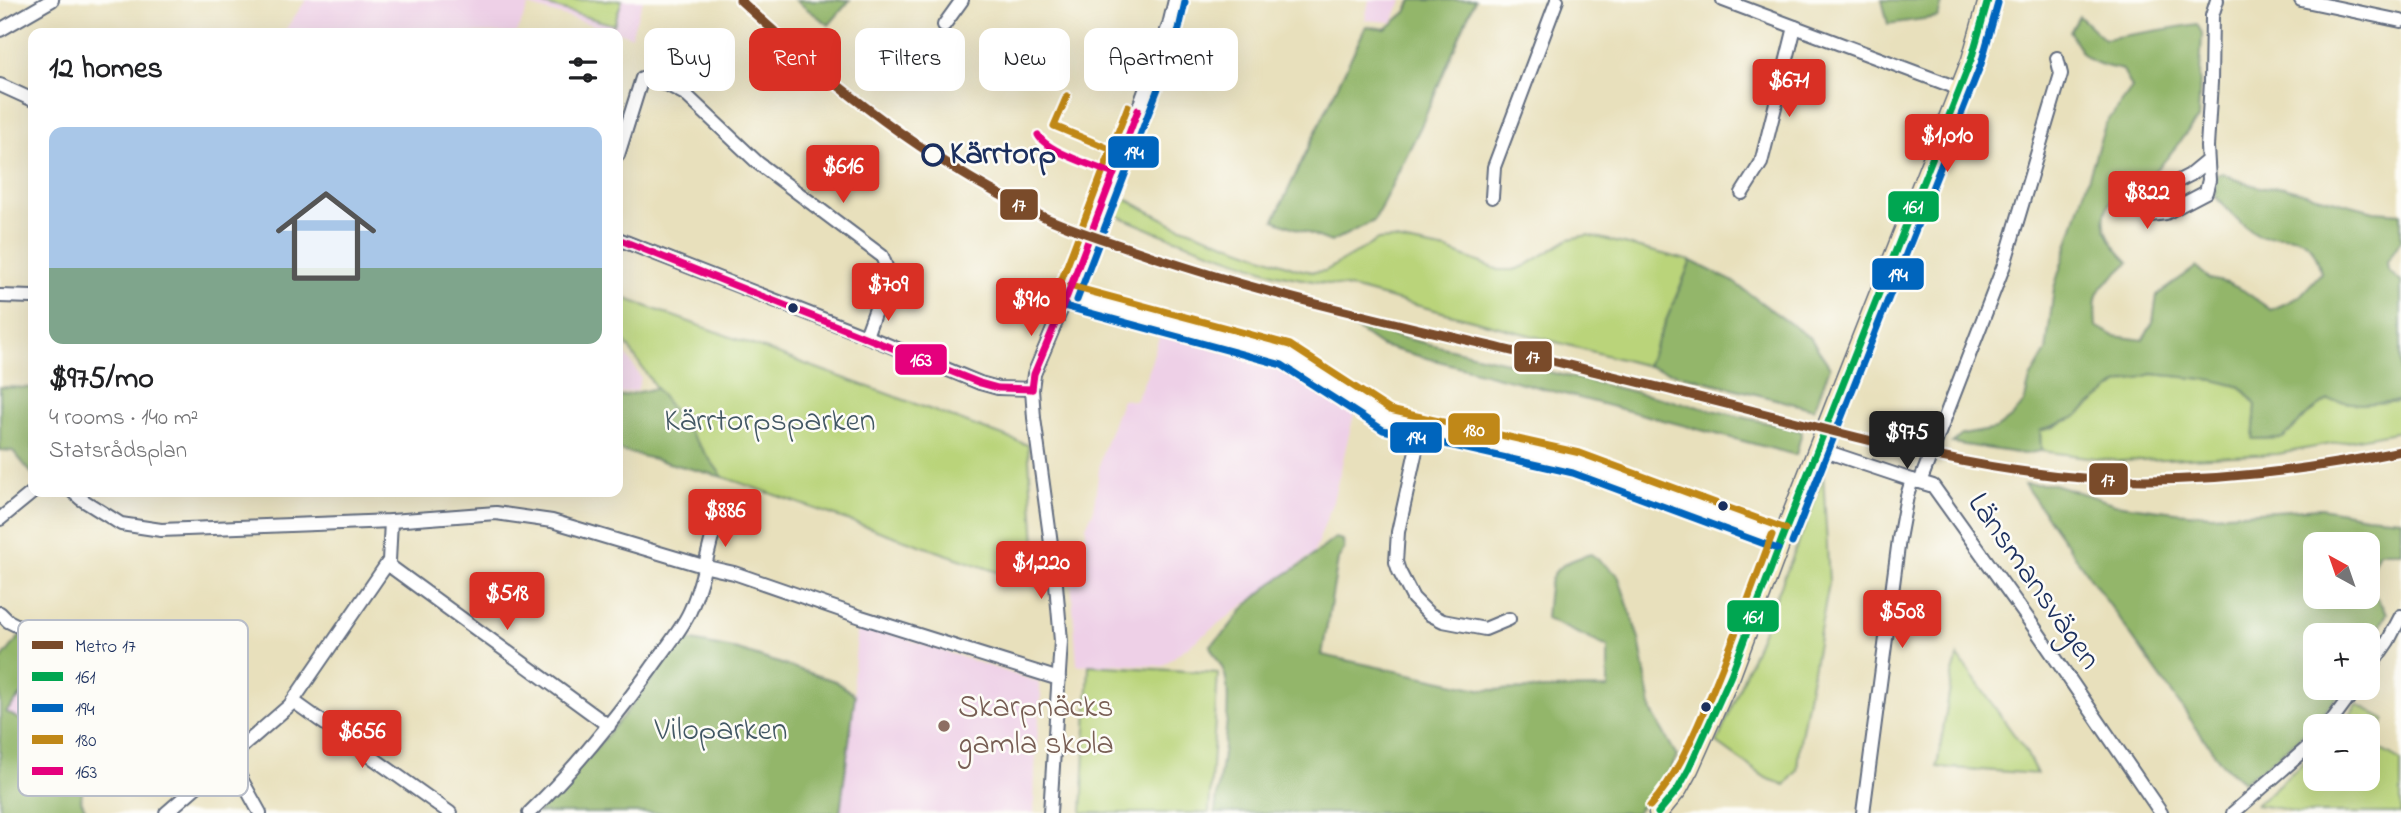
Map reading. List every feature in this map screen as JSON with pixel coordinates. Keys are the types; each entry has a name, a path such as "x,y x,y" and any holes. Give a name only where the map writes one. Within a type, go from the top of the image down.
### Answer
{"street":[{"path":"0,30 52,0"},
{"path":"944,25 962,0"},
{"path":"1050,813 1061,641 1032,389 1034,374 1067,296 1150,77 1175,0"},
{"path":"1492,197 1494,167 1557,0"},
{"path":"1723,0 1960,89"},
{"path":"1658,813 1678,789 1702,743 1731,675 1960,89 1988,0"},
{"path":"2207,161 2190,174 2147,197 2147,210 2151,215 2166,214 2206,192 2209,180 2207,161 2212,16 2217,0"},
{"path":"2301,0 2401,21"},
{"path":"1742,192 1761,163 1795,27"},
{"name":"Länsmansvägen","path":"2057,58 2061,74 2004,265 1916,481 1933,486 2036,630 2161,813"},
{"path":"623,139 642,78 668,85 685,94 758,163 878,251 886,262 888,272 866,336"},
{"path":"0,85 28,98"},
{"path":"623,241 980,383 998,388 1032,389"},
{"path":"0,296 28,297"},
{"path":"1067,296 1286,355 1386,420 1482,444 1576,463 1782,539"},
{"path":"1421,428 1398,531 1396,562 1399,571 1413,598 1429,614 1443,621 1485,629 1509,618"},
{"path":"1819,449 1916,481 1907,496 1899,539 1863,813"},
{"path":"0,519 28,496"},
{"path":"79,497 121,524 161,530 391,521 496,513 552,521 734,573 860,617 1059,679"},
{"path":"248,740 293,701 389,561 391,521"},
{"path":"529,813 556,788 609,726 690,613 716,523"},
{"path":"387,564 609,726"},
{"path":"0,613 18,626"},
{"path":"2380,653 2401,616"},
{"path":"293,701 450,813"},
{"path":"2232,813 2303,751"},
{"path":"248,791 260,813"},
{"path":"166,813 185,796"}],"shaded area":[{"path":"306,0 643,0 631,36 623,34 623,28 604,28 529,6 518,28 286,28"},
{"path":"1369,0 1403,0 1392,22 1365,20"},
{"path":"1160,334 1287,369 1355,410 1333,501 1314,553 1162,666 1077,665 1071,578 1085,563 1086,526 1093,512 1101,456 1122,399 1135,401 1147,375"},
{"path":"623,350 641,378 637,390 623,393"},
{"name":"Skarpnäcks gamla skola","path":"858,623 1038,682 1041,694 1034,813 840,813 855,695 853,679"},
{"path":"18,700 18,719 5,712"}],"green space":[{"path":"547,0 622,0 614,25 545,5"},
{"path":"795,0 850,0 829,25"},
{"path":"1412,0 1475,0 1421,126 1374,221 1331,242 1274,220 1366,26 1386,29 1406,12"},
{"path":"1882,0 1943,0 1938,17 1888,24"},
{"path":"2079,16 2104,39 2197,24 2202,33 2198,119 2160,166 2120,192 2108,205 2105,214 2107,231 2116,248 2129,262 2101,288 2096,301 2096,326 2114,336 2143,340 2153,322 2157,295 2196,267 2210,279 2243,290 2271,310 2299,297 2321,273 2316,255 2302,240 2287,236 2260,236 2236,218 2215,196 2216,174 2223,173 2262,188 2283,187 2374,211 2401,213 2401,240 2387,262 2388,270 2401,282 2401,401 2360,404 2328,400 2308,414 2283,438 2253,439 2256,405 2241,387 2214,380 2152,374 2118,384 2074,418 2040,431 2041,451 2024,454 1952,443 1962,435 1996,429 2024,403 2030,379 2046,351 2054,288 2105,125 2132,88 2123,70 2096,63 2080,50 2070,32"},
{"path":"1122,197 1173,224 1313,272 1325,271 1378,240 1391,239 1447,250 1499,270 1514,270 1525,266 1569,239 1588,235 1691,261 1647,366 1355,289 1276,274 1161,234 1113,214"},
{"path":"1691,261 1732,281 1811,339 1830,367 1814,409 1647,366"},
{"name":"Kärrtorpsparken","path":"623,298 1028,445 1038,586 723,477 623,339"},
{"path":"1352,326 1802,431 1796,455 1381,346"},
{"path":"2152,374 2214,380 2241,387 2256,405 2253,439 2283,438 2308,414 2328,400 2360,404 2401,401 2401,431 2278,454 2119,461 2041,451 2040,431 2055,427 2118,384"},
{"path":"0,387 28,388 28,469 13,451 0,450"},
{"path":"656,388 723,477 623,451 623,396"},
{"path":"1823,473 1829,583 1797,771 1785,785 1766,778 1717,743 1812,509"},
{"path":"2024,484 2054,484 2115,504 2175,512 2211,515 2321,508 2401,519 2401,552 2380,552 2380,532 2303,532 2303,609 2380,609 2380,603 2387,613 2380,627 2380,623 2303,623 2303,700 2334,700 2322,714 2303,714 2303,733 2243,782 2222,764"},
{"path":"1335,538 1343,540 1344,549 1338,560 1322,655 1484,690 1608,688 1608,647 1546,619 1548,593 1553,575 1566,564 1591,554 1618,575 1639,639 1652,712 1677,756 1668,775 1636,813 1215,813 1228,705 1224,672 1210,646 1246,606 1271,584"},
{"path":"18,638 18,699 6,712 18,719 18,796 82,796 87,813 0,813 0,661"},
{"name":"Viloparken","path":"682,639 738,650 835,681 855,695 840,813 537,813 613,729"},
{"path":"1958,656 2025,750 2037,774 1937,767 1952,676"},
{"path":"1089,665 1218,673 1209,813 1082,813"},
{"path":"2357,704 2376,714 2351,714"},
{"path":"2380,716 2385,719 2380,730"},
{"path":"2380,749 2401,761 2401,813 2296,813 2256,805 2303,763 2303,791 2380,791"}],"metro line":[{"name":"17","path":"740,0 774,32 883,120 921,147 1000,195 1076,230 1179,265 1271,292 1887,445 2004,469 2083,478 2163,480 2283,471 2401,451"}],"transit line":[{"name":"161","path":"1658,813 1678,789 1689,769 1731,675 1971,60 1988,0"},
{"name":"194","path":"1077,300 1157,91 1179,29 1185,2"},
{"name":"194","path":"1792,543 1981,64 1998,3"},
{"name":"180","path":"1067,96 1054,126 1122,154"},
{"name":"180","path":"1057,292 1128,106"},
{"name":"163","path":"1032,389 1034,374 1067,296 1138,110"},
{"name":"163","path":"1038,135 1061,153 1114,174"},
{"name":"163","path":"623,241 980,383 998,388 1032,389"},
{"name":"180","path":"1070,286 1290,345 1390,410 1580,453 1786,529"},
{"name":"194","path":"1064,306 1282,365 1383,430 1573,473 1778,549"},
{"name":"180","path":"1650,806 1676,770 1696,730 1772,535"}],"place":[{"name":"Kärrtorp","path":"933,155"},
{"name":"Skarpnäcks gamla skola","path":"944,726"}]}
